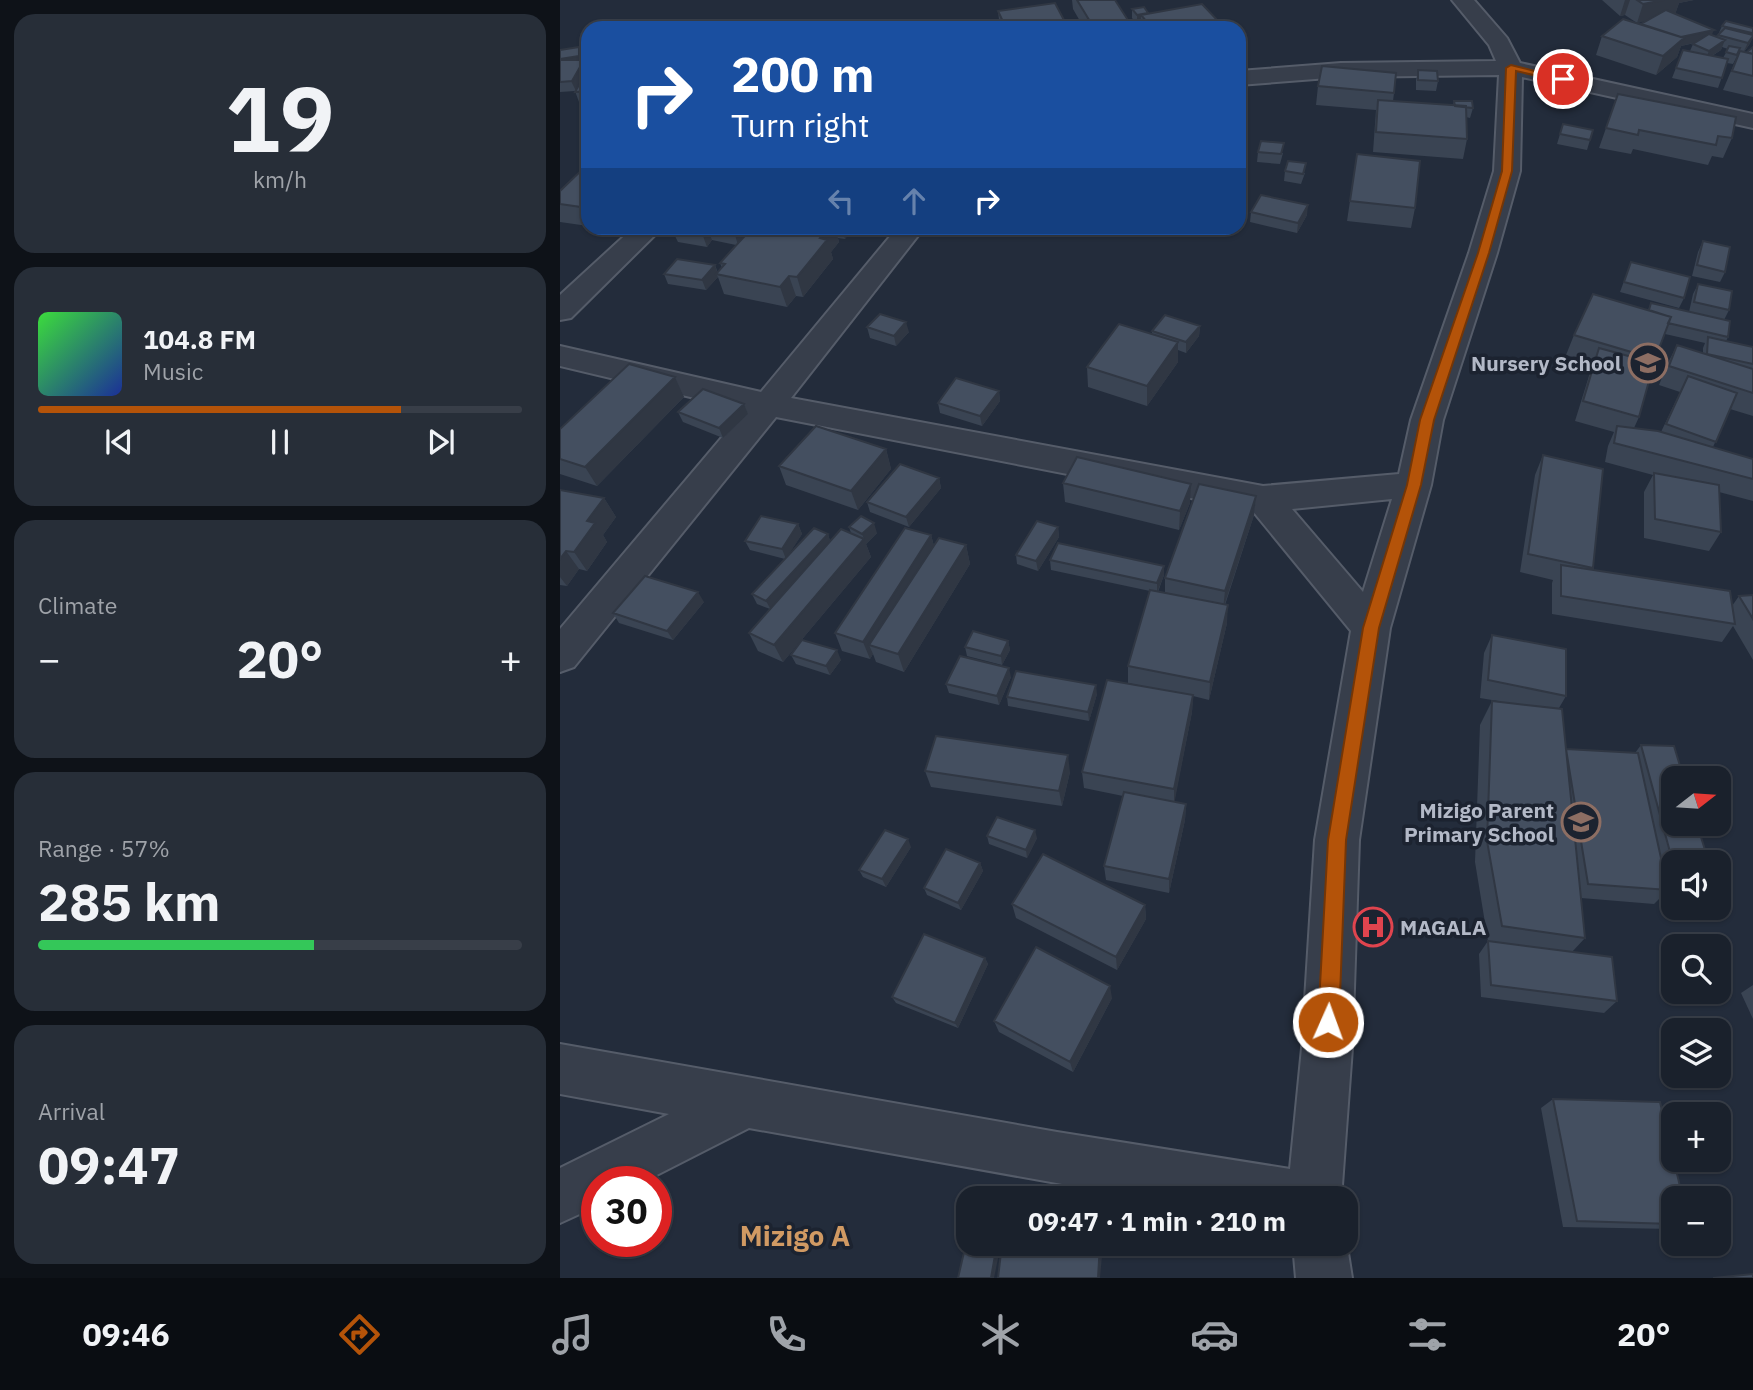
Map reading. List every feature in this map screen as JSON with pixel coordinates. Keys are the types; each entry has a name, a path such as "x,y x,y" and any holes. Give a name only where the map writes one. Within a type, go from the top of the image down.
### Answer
{"street":[{"path":"1313,1186 1327,1048 1337,840 1371,628 1414,485 1427,420 1483,253 1507,171 1511,68 1499,43 1463,0"},
{"path":"1246,77 1341,70 1511,68 1753,121"},
{"path":"560,311 641,235"},
{"path":"560,656 905,235"},
{"path":"560,356 768,405 1263,499 1414,485"},
{"path":"1263,499 1371,628"},
{"path":"560,1069 1058,1158 1231,1186"},
{"path":"560,1196 750,1101"},
{"path":"1321,1256 1324,1278"}],"building":[{"path":"1077,0 1115,0 1128,21 1090,21"},
{"path":"1637,0 1664,0 1643,4"},
{"path":"1055,3 1064,21 1003,21 998,11"},
{"path":"1202,4 1218,21 1146,21 1141,15"},
{"path":"1144,7 1148,13 1137,15 1132,9"},
{"path":"1666,10 1714,30 1681,37 1641,24"},
{"path":"1623,19 1684,38 1663,56 1602,36"},
{"path":"1726,21 1753,28 1753,32 1722,26"},
{"path":"1725,28 1753,36 1748,43 1718,35"},
{"path":"1709,34 1725,40 1709,51 1693,44"},
{"path":"1729,46 1740,48 1737,55 1726,52"},
{"path":"579,47 579,56 560,59 560,50"},
{"path":"1683,50 1728,59 1722,78 1676,68"},
{"path":"1740,51 1753,54 1753,76 1732,71"},
{"path":"560,60 581,60 572,81 560,82"},
{"path":"1322,66 1396,73 1394,93 1318,86"},
{"path":"1418,70 1437,71 1438,81 1418,80"},
{"path":"1618,94 1736,117 1732,138 1718,136 1716,145 1639,130 1638,135 1606,128"},
{"path":"1378,100 1466,106 1467,139 1376,132"},
{"path":"1454,101 1472,101 1473,108 1455,106"},
{"path":"1563,124 1593,130 1590,140 1560,134"},
{"path":"1261,141 1284,143 1281,154 1258,152"},
{"path":"1357,154 1420,161 1415,208 1350,201"},
{"path":"1288,161 1306,163 1303,174 1285,171"},
{"path":"581,171 581,207 560,204 560,191"},
{"path":"1261,195 1308,205 1298,223 1251,212"},
{"path":"746,235 823,235 820,238 827,240 797,277 789,276 780,287 716,274 725,264 720,263"},
{"path":"1703,241 1730,247 1725,272 1697,265"},
{"path":"677,259 715,265 702,280 664,274"},
{"path":"1631,262 1690,277 1684,298 1624,282"},
{"path":"1698,284 1732,291 1729,310 1694,302"},
{"path":"1593,294 1671,317 1655,359 1574,335"},
{"path":"1651,303 1730,321 1728,337 1668,323 1671,317 1649,310"},
{"path":"880,314 906,322 894,336 867,327"},
{"path":"1165,315 1200,326 1186,342 1152,331"},
{"path":"1119,324 1178,342 1147,386 1087,367"},
{"path":"1708,337 1753,347 1753,364 1707,354"},
{"path":"1677,345 1753,369 1753,393 1669,366"},
{"path":"1599,348 1654,363 1639,417 1583,401"},
{"path":"629,364 675,377 585,467 560,459 560,429"},
{"path":"1688,376 1737,393 1716,442 1666,424"},
{"path":"956,378 999,391 980,416 938,403"},
{"path":"703,389 744,404 719,428 678,412"},
{"path":"816,426 886,449 851,491 779,466"},
{"path":"1617,426 1658,431 1753,459 1753,479 1614,443"},
{"path":"1543,455 1603,469 1593,568 1528,554"},
{"path":"1077,457 1191,484 1180,511 1063,483"},
{"path":"900,464 939,478 906,517 867,502"},
{"path":"1654,473 1719,485 1721,532 1655,519"},
{"path":"1199,484 1256,496 1225,591 1165,578"},
{"path":"560,490 604,498 587,521 595,523 574,552 566,551 560,559"},
{"path":"761,516 798,524 782,549 745,541"},
{"path":"861,516 874,523 862,534 849,527"},
{"path":"1037,521 1058,527 1036,561 1016,555"},
{"path":"814,528 828,534 766,601 752,594"},
{"path":"905,528 931,535 863,642 835,633"},
{"path":"841,529 864,539 774,645 749,633"},
{"path":"939,538 966,545 898,654 869,645"},
{"path":"1058,543 1164,566 1157,583 1050,560"},
{"path":"1561,565 1730,591 1735,624 1561,596"},
{"path":"645,576 698,592 667,631 613,613"},
{"path":"1150,590 1228,605 1210,682 1128,666"},
{"path":"1753,595 1753,619 1739,596"},
{"path":"973,631 1008,641 1001,656 965,647"},
{"path":"1492,635 1566,649 1566,696 1488,680"},
{"path":"802,640 837,650 826,666 791,655"},
{"path":"960,656 1009,668 997,696 946,684"},
{"path":"1016,671 1096,685 1088,712 1007,697"},
{"path":"1107,680 1193,695 1174,789 1082,772"},
{"path":"1492,701 1562,709 1585,938 1502,926 1487,841"},
{"path":"936,736 1068,755 1059,791 925,771"},
{"path":"1641,745 1674,746 1680,766 1661,766 1661,819"},
{"path":"1566,749 1638,753 1661,858 1661,889 1588,884"},
{"path":"1124,792 1186,804 1169,879 1104,866"},
{"path":"997,817 1035,830 1026,850 987,836"},
{"path":"885,830 908,839 882,879 859,870"},
{"path":"1666,836 1701,836 1705,850 1669,850"},
{"path":"946,849 980,863 958,903 924,888"},
{"path":"1043,854 1145,905 1116,957 1012,904"},
{"path":"924,934 985,958 955,1023 892,997"},
{"path":"1488,941 1612,957 1617,1001 1491,985"},
{"path":"1036,947 1110,986 1070,1062 994,1021"},
{"path":"1553,1099 1660,1102 1661,1172 1677,1172 1680,1186 1661,1186 1661,1224 1577,1221"},
{"path":"963,1256 995,1256 991,1278 958,1278"},
{"path":"1001,1256 1099,1256 1098,1278 998,1278"},
{"path":"1753,1274 1753,1278 1713,1278"}],"place":[{"name":"Nursery School","path":"1648,363"},
{"name":"Mizigo Parent Primary School","path":"1581,822"},
{"name":"MAGALA","path":"1373,927"}],"district":[{"name":"Mizigo A","path":"795,1235"}],"route":[{"path":"1328,1022 1337,840 1371,628 1414,485 1427,420 1483,253 1507,171 1511,68 1563,79"}]}
